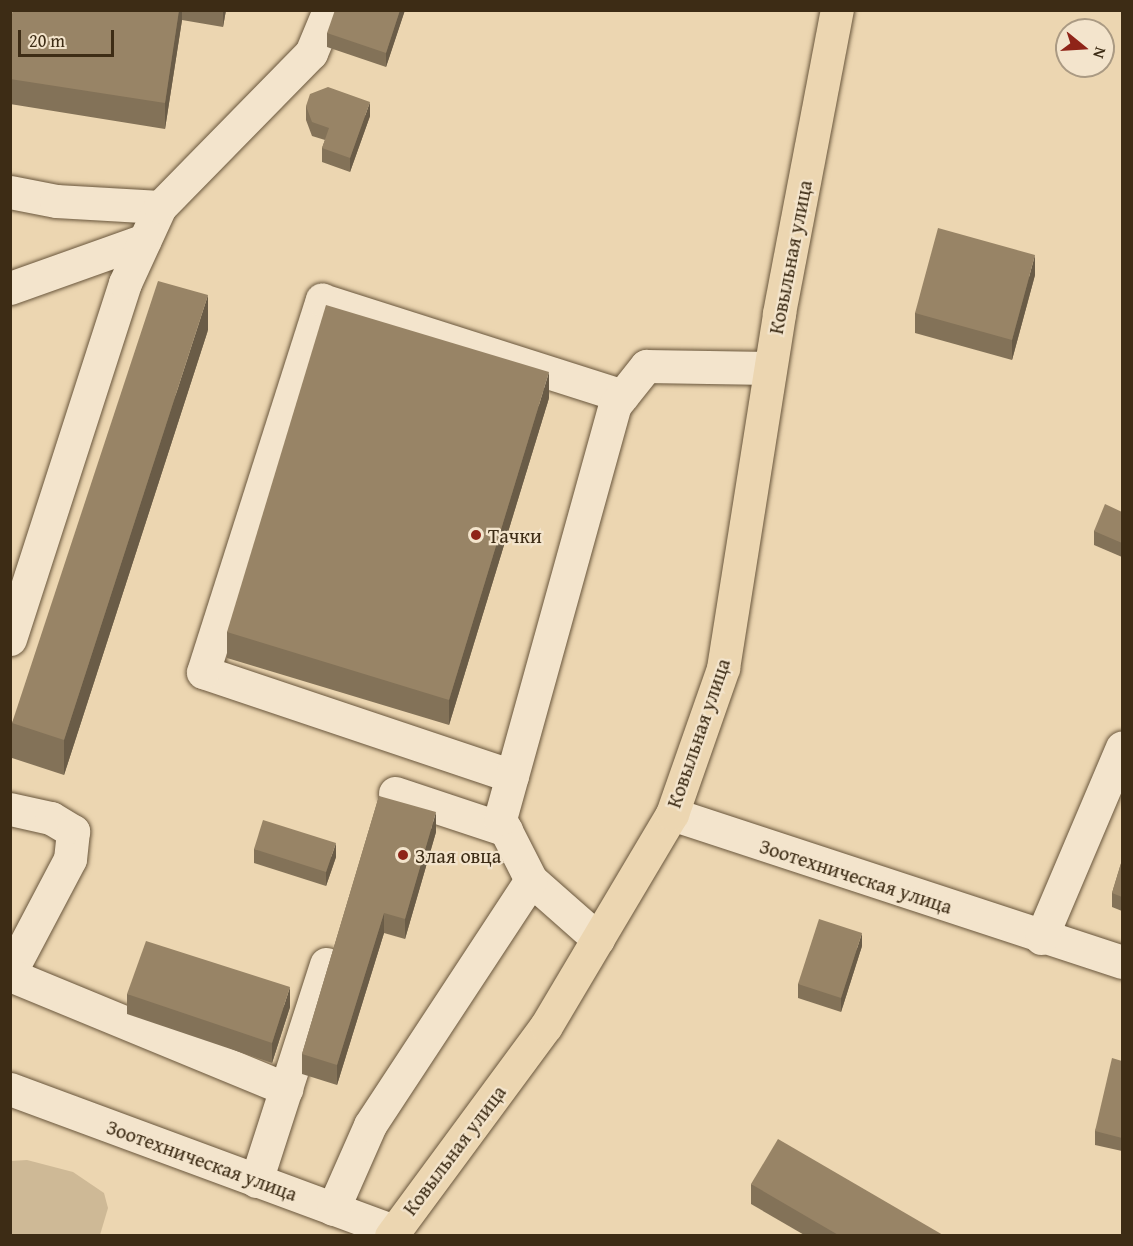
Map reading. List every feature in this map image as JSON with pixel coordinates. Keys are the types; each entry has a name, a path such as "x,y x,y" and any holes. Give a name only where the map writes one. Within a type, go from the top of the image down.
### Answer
{"main road":[{"name":"Ковыльная улица","path":"392,1233 546,1026 672,814 723,668 770,368 837,10"}],"street":[{"path":"10,639 125,283 160,207 311,53 328,10"},
{"path":"10,192 56,201 160,207"},
{"path":"10,288 145,240"},
{"path":"512,777 203,672 322,300 622,396"},
{"path":"598,939 531,880 500,819 615,405 646,366 770,368"},
{"path":"1041,938 1122,747"},
{"path":"395,794 506,830"},
{"path":"10,809 51,818 73,831 70,859 10,974 286,1089"},
{"name":"Зоотехническая улица","path":"672,814 1041,938 1122,962"},
{"path":"333,1209 370,1125 531,880"},
{"path":"256,1180 326,964"},
{"name":"Зоотехническая улица","path":"10,1089 392,1233"}],"shaded area":[{"path":"27,1160 73,1172 104,1193 108,1208 100,1235 11,1235 11,1161"}],"building":[{"path":"13,10 179,10 165,103 10,79 10,26"},
{"path":"335,10 400,10 386,53 327,33"},
{"path":"328,87 370,102 350,158 322,148 329,128 312,122 306,106 310,94"},
{"path":"938,228 1035,255 1012,340 915,313"},
{"path":"158,281 208,295 64,740 12,723"},
{"path":"326,305 549,372 449,700 227,632"},
{"path":"1105,504 1122,512 1122,543 1094,531"},
{"path":"379,796 436,812 405,919 384,913 337,1065 302,1054"},
{"path":"263,820 336,843 326,872 254,849"},
{"path":"1122,860 1122,897 1112,893"},
{"path":"819,919 862,933 841,998 798,984"},
{"path":"146,941 290,987 272,1043 127,994"},
{"path":"1112,1058 1122,1061 1122,1138 1095,1131"},
{"path":"778,1139 943,1235 840,1236 751,1184"}],"place":[{"name":"Тачки","path":"476,535"},
{"name":"Злая овца","path":"403,855"}]}
